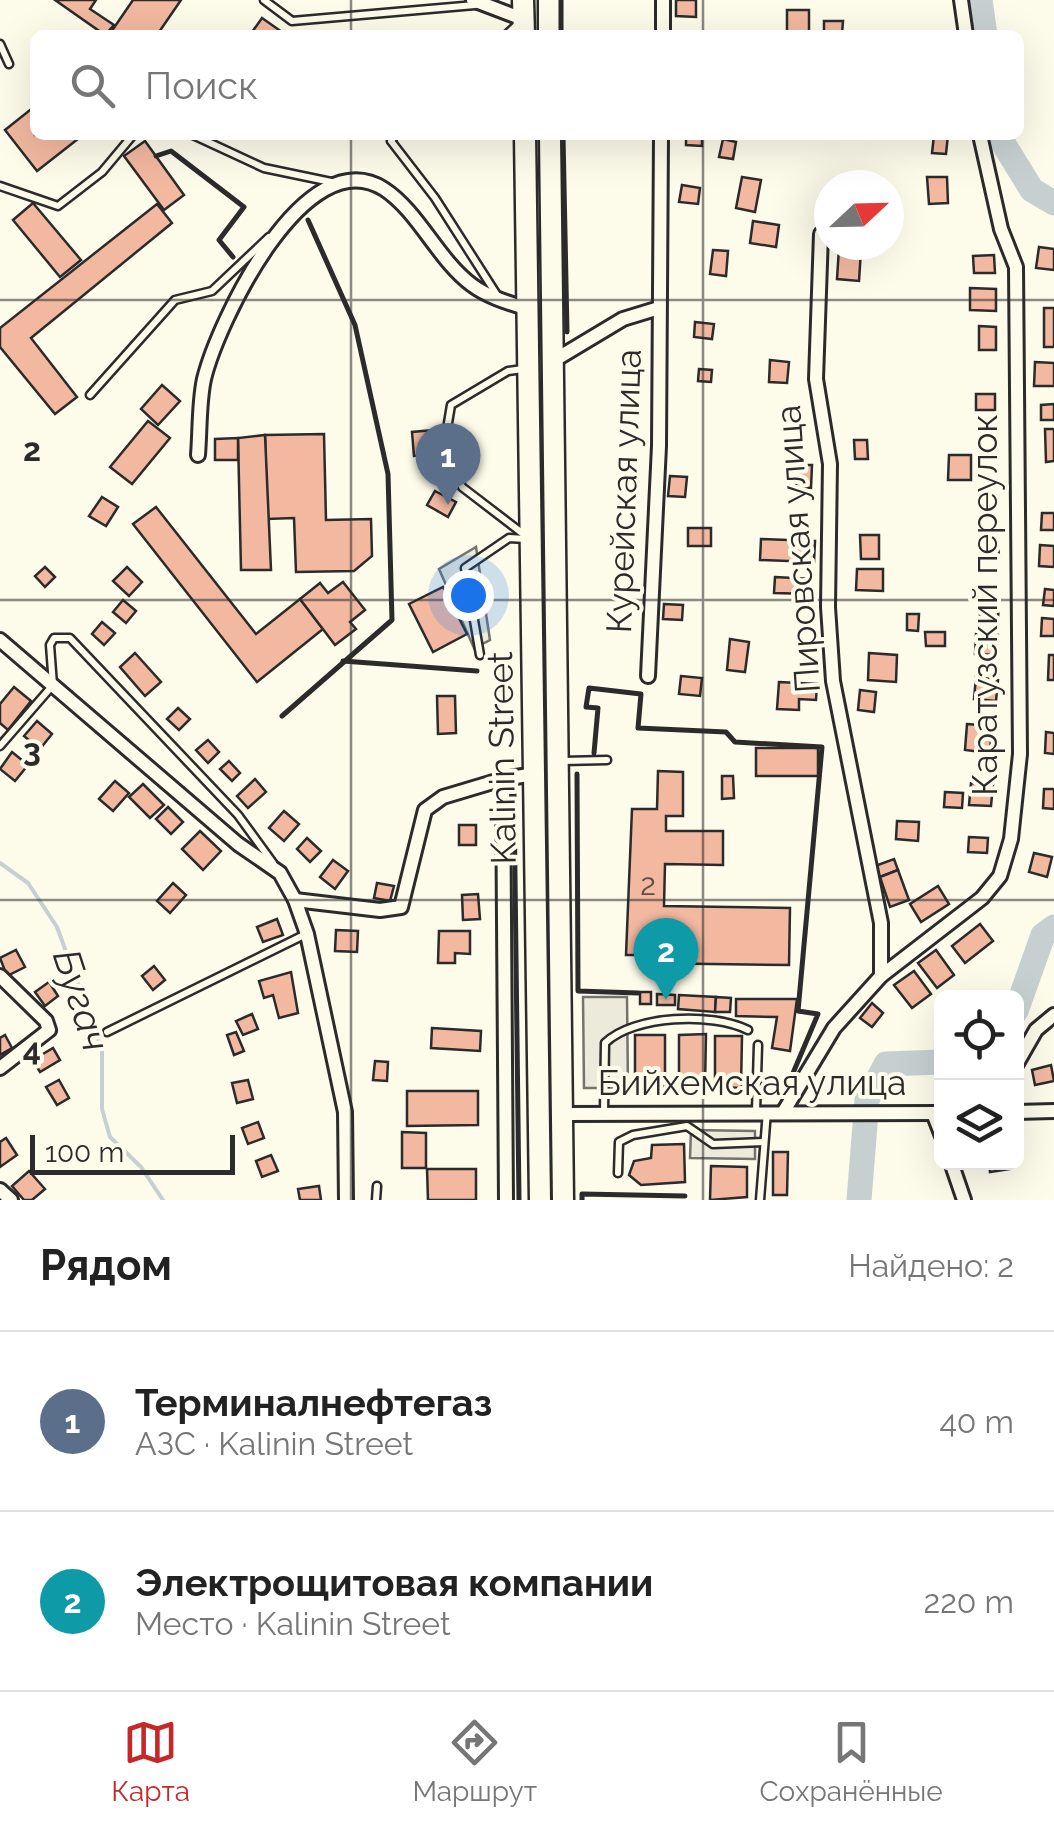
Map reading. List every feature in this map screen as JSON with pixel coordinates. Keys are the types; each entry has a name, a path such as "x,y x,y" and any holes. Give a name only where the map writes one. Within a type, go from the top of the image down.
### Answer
{"main road":[{"path":"549,0 549,30"},
{"name":"Kalinin Street","path":"525,140 540,1200"},
{"name":"Kalinin Street","path":"550,140 563,1200"},
{"path":"532,540 555,540"},
{"path":"533,628 556,628"}],"street":[{"path":"662,30 663,0"},
{"path":"961,0 965,30"},
{"path":"477,2 523,18"},
{"name":"Курейская улица","path":"648,676 659,446 661,140"},
{"name":"Каратузский переулок","path":"784,1111 834,1028 881,976 982,898 1000,876 1012,839 1020,754 1016,267 1001,229 981,140"},
{"path":"198,455 204,380 229,313 276,230 338,183 366,181 386,190 471,284 528,310"},
{"name":"Пировская улица","path":"820,260 816,379 830,464 828,607 833,681 881,924 881,976"},
{"name":"Курейская улица","path":"553,361 623,319 659,308"},
{"path":"0,640 238,844 280,873 296,900 307,934 345,1112 346,1200"},
{"path":"296,900 380,910 401,907 425,810 442,797 535,774"},
{"path":"503,779 506,1200"},
{"path":"0,976 46,1021 48,1030 0,1068"},
{"path":"1024,1051 1036,1030 1054,1015"},
{"path":"1024,1112 1054,1111"},
{"name":"Бийхемская улица","path":"562,1114 934,1113"},
{"path":"954,1170 964,1200"},
{"path":"0,1190 10,1200"}],"lane":[{"path":"264,0 292,20 477,2"},
{"path":"0,44 9,64"},
{"path":"0,186 58,206 102,172 129,140"},
{"path":"204,140 264,168 338,183"},
{"path":"392,140 435,198 499,299"},
{"path":"90,396 175,300 212,291 276,230"},
{"path":"447,429 450,405 508,370 529,368"},
{"path":"448,454 462,487 532,540"},
{"path":"480,656 466,568 509,538 532,540"},
{"path":"0,746 54,684 50,644 62,636 70,638 238,815 280,873"},
{"path":"558,761 607,760"},
{"path":"108,1032 307,934"},
{"path":"604,1112 605,1042 619,1030 670,1021 734,1022 748,1030"},
{"path":"758,1045 764,1142 760,1200"},
{"path":"539,1114 562,1114"},
{"path":"618,1174 618,1142 641,1133 687,1126 713,1144 764,1142"},
{"path":"376,1200 378,1186"}],"shaded area":[{"path":"476,547 490,640 474,648 439,569"},
{"path":"583,997 627,997 628,1088 584,1088"},
{"path":"691,1130 755,1131 755,1159 690,1158"}],"building":[{"path":"55,0 96,0 90,9 114,25 110,30 98,30"},
{"path":"133,0 181,0 160,30 112,30"},
{"path":"676,0 696,0 696,17 676,16"},
{"path":"787,10 809,10 809,30 787,30"},
{"path":"262,18 279,30 254,30"},
{"path":"824,21 843,21 842,30 824,30"},
{"path":"30,110 30,140 77,140 37,171 5,130"},
{"path":"686,140 702,140 702,146 686,145"},
{"path":"723,140 736,142 733,159 719,157"},
{"path":"933,140 947,140 946,154 932,153"},
{"path":"145,141 184,195 164,210 124,156"},
{"path":"742,177 761,180 755,212 736,208"},
{"path":"927,177 947,177 948,203 929,204"},
{"path":"682,185 700,188 698,204 679,202"},
{"path":"33,203 81,260 60,277 13,220"},
{"path":"157,204 172,223 31,338 77,397 55,414 0,347 0,328"},
{"path":"753,221 779,225 776,247 750,243"},
{"path":"1039,247 1054,249 1054,270 1036,268"},
{"path":"713,250 728,251 726,276 710,274"},
{"path":"994,255 995,273 974,273 973,256"},
{"path":"838,260 860,260 859,281 837,279"},
{"path":"970,288 996,289 996,311 970,310"},
{"path":"1044,308 1054,308 1054,347 1044,347"},
{"path":"695,322 714,324 712,339 694,337"},
{"path":"979,326 996,327 996,350 979,350"},
{"path":"770,360 789,362 787,383 769,382"},
{"path":"1035,362 1054,363 1054,386 1034,386"},
{"path":"699,369 712,370 711,382 698,381"},
{"path":"162,385 180,401 158,425 141,409"},
{"path":"976,394 995,394 995,410 976,410"},
{"path":"1054,404 1054,420 1041,420 1041,405"},
{"path":"148,421 170,438 132,484 110,467"},
{"path":"457,428 459,452 414,456 412,432"},
{"path":"1045,429 1054,429 1054,461 1046,462"},
{"path":"324,434 326,520 371,519 372,556 354,571 296,572 294,518 267,519 265,435"},
{"path":"265,435 271,570 241,570 238,438"},
{"path":"238,438 238,460 215,460 215,439"},
{"path":"854,440 867,440 868,459 855,459"},
{"path":"949,455 971,455 971,480 948,480"},
{"path":"796,465 812,465 811,488 796,487"},
{"path":"670,476 687,477 685,497 668,496"},
{"path":"435,491 456,502 448,517 427,505"},
{"path":"102,497 118,507 106,526 89,516"},
{"path":"156,507 256,634 300,599 323,629 257,682 133,524"},
{"path":"1042,513 1054,513 1054,530 1041,530"},
{"path":"688,528 711,528 711,546 688,546"},
{"path":"860,535 879,535 879,559 861,559"},
{"path":"761,539 815,541 814,562 760,560"},
{"path":"980,543 998,543 999,557 981,557"},
{"path":"1040,545 1054,546 1054,567 1039,566"},
{"path":"45,567 55,577 45,587 35,576"},
{"path":"127,567 142,582 129,596 113,581"},
{"path":"857,569 883,569 883,591 856,590"},
{"path":"775,577 811,579 811,594 774,593"},
{"path":"343,582 365,610 350,622 356,629 335,645 300,599 320,583 328,593"},
{"path":"443,587 467,634 433,652 409,604"},
{"path":"1045,589 1054,590 1054,606 1043,605"},
{"path":"980,598 999,599 998,619 980,618"},
{"path":"123,600 136,611 126,623 113,612"},
{"path":"664,604 683,605 682,620 663,619"},
{"path":"907,614 919,614 918,631 907,630"},
{"path":"1042,618 1054,619 1054,636 1041,636"},
{"path":"102,622 115,633 104,645 92,634"},
{"path":"925,632 945,632 945,646 926,646"},
{"path":"976,634 998,635 997,655 975,654"},
{"path":"730,639 749,642 745,672 727,670"},
{"path":"135,653 161,682 145,696 120,667"},
{"path":"869,653 897,655 896,682 868,680"},
{"path":"1049,655 1054,655 1054,680 1048,680"},
{"path":"681,676 702,678 700,696 679,694"},
{"path":"976,677 998,680 996,701 974,699"},
{"path":"779,682 817,684 816,700 799,699 799,710 777,709"},
{"path":"14,687 31,701 8,730 0,723 0,704"},
{"path":"860,690 876,692 874,712 858,710"},
{"path":"437,696 455,696 456,733 438,734"},
{"path":"178,708 190,719 179,730 167,719"},
{"path":"37,721 52,734 40,749 24,736"},
{"path":"967,724 992,726 990,753 965,750"},
{"path":"1046,732 1054,733 1054,754 1045,753"},
{"path":"208,740 219,752 208,763 196,750"},
{"path":"756,748 818,748 818,776 756,776"},
{"path":"12,752 28,765 15,781 0,769"},
{"path":"229,761 240,773 232,781 220,769"},
{"path":"658,771 683,772 683,816 666,816 666,831 723,831 723,865 665,864 664,906 790,908 789,965 641,963 641,955 626,955 632,809 657,809"},
{"path":"722,776 733,776 734,798 722,799"},
{"path":"255,779 266,792 248,808 237,796"},
{"path":"115,781 129,793 113,811 99,799"},
{"path":"971,783 993,785 991,806 969,805"},
{"path":"143,784 164,805 150,818 129,797"},
{"path":"1044,789 1054,789 1054,809 1043,808"},
{"path":"945,792 963,793 962,808 944,807"},
{"path":"168,807 183,822 171,834 156,819"},
{"path":"284,811 299,824 284,841 269,828"},
{"path":"897,821 919,822 918,841 896,839"},
{"path":"459,825 476,825 476,845 459,845"},
{"path":"200,831 221,851 203,870 182,849"},
{"path":"969,837 988,838 987,853 968,852"},
{"path":"307,838 321,851 310,862 297,849"},
{"path":"1034,853 1052,857 1047,877 1029,872"},
{"path":"894,859 898,870 880,877 875,866"},
{"path":"333,860 348,871 335,889 320,877"},
{"path":"898,870 909,900 890,907 880,877"},
{"path":"173,883 186,895 170,913 157,901"},
{"path":"377,883 394,886 390,901 374,898"},
{"path":"938,886 949,904 921,922 910,904"},
{"path":"478,894 480,919 463,920 462,895"},
{"path":"277,919 283,935 263,942 257,927"},
{"path":"980,924 993,941 965,963 952,946"},
{"path":"336,930 358,931 357,952 335,951"},
{"path":"439,931 470,931 470,954 455,953 455,963 438,963"},
{"path":"16,950 25,967 7,976 0,958"},
{"path":"936,950 954,975 937,988 918,963"},
{"path":"154,966 165,980 153,990 142,976"},
{"path":"914,971 931,994 912,1008 894,985"},
{"path":"291,972 298,1013 279,1018 273,995 264,998 259,981"},
{"path":"49,982 58,996 45,1006 35,992"},
{"path":"640,992 651,992 651,1004 640,1004"},
{"path":"657,994 675,995 675,1005 657,1005"},
{"path":"679,995 716,997 715,1012 678,1009"},
{"path":"716,997 731,998 730,1012 715,1012"},
{"path":"736,999 797,999 790,1051 772,1048 777,1017 736,1016"},
{"path":"872,1003 883,1013 872,1027 860,1018"},
{"path":"252,1014 258,1029 243,1035 236,1021"},
{"path":"432,1028 481,1031 480,1051 431,1048"},
{"path":"236,1032 244,1051 234,1055 227,1035"},
{"path":"706,1034 705,1086 679,1087 679,1035"},
{"path":"5,1035 12,1048 0,1055 0,1038"},
{"path":"635,1035 665,1035 665,1086 635,1087"},
{"path":"715,1036 742,1036 741,1088 715,1087"},
{"path":"53,1048 60,1060 40,1072 33,1060"},
{"path":"375,1061 388,1062 387,1081 373,1080"},
{"path":"1051,1065 1054,1081 1035,1085 1032,1070"},
{"path":"59,1080 69,1098 57,1105 46,1087"},
{"path":"248,1080 253,1099 237,1103 232,1083"},
{"path":"407,1091 478,1091 478,1125 407,1126"},
{"path":"258,1122 264,1138 248,1144 242,1128"},
{"path":"402,1132 426,1133 426,1168 402,1168"},
{"path":"6,1138 17,1155 0,1167 0,1142"},
{"path":"684,1144 685,1182 641,1185 629,1175 634,1161 651,1158 652,1145"},
{"path":"773,1152 788,1152 787,1195 773,1195"},
{"path":"271,1155 278,1171 262,1177 256,1161"},
{"path":"711,1166 747,1167 747,1197 710,1200"},
{"path":"427,1169 476,1169 476,1200 428,1200"},
{"path":"29,1171 45,1189 32,1200 24,1200 12,1186"},
{"path":"319,1186 321,1200 300,1200 298,1189"}],"waterway":[{"path":"980,0 984,30"},
{"path":"1001,140 1032,190 1054,203"},
{"name":"Бугач","path":"0,863 28,883 57,927 102,1050 102,1109 110,1137 141,1167 163,1200"},
{"path":"1023,990 1043,935 1054,927"},
{"path":"859,1200 867,1100 886,1064 934,1062"}],"wall":[{"path":"561,0 561,30"},
{"path":"563,140 567,332"},
{"path":"156,156 171,151 244,207 219,240 233,257"},
{"path":"282,716 392,620 388,474 355,325 308,220"},
{"path":"343,661 477,671"},
{"path":"594,753 598,708 586,707 589,688 641,694 638,728 726,732 735,742 822,747 798,1011 818,1014 785,1092 629,1089"},
{"path":"577,774 578,991 638,993"},
{"path":"514,794 519,1200"},
{"path":"582,1200 582,1194 685,1196"}],"place":[{"name":"Терминалнефтегаз","path":"448,505"},
{"name":"Электрощитовая компании","path":"666,1000"}]}
